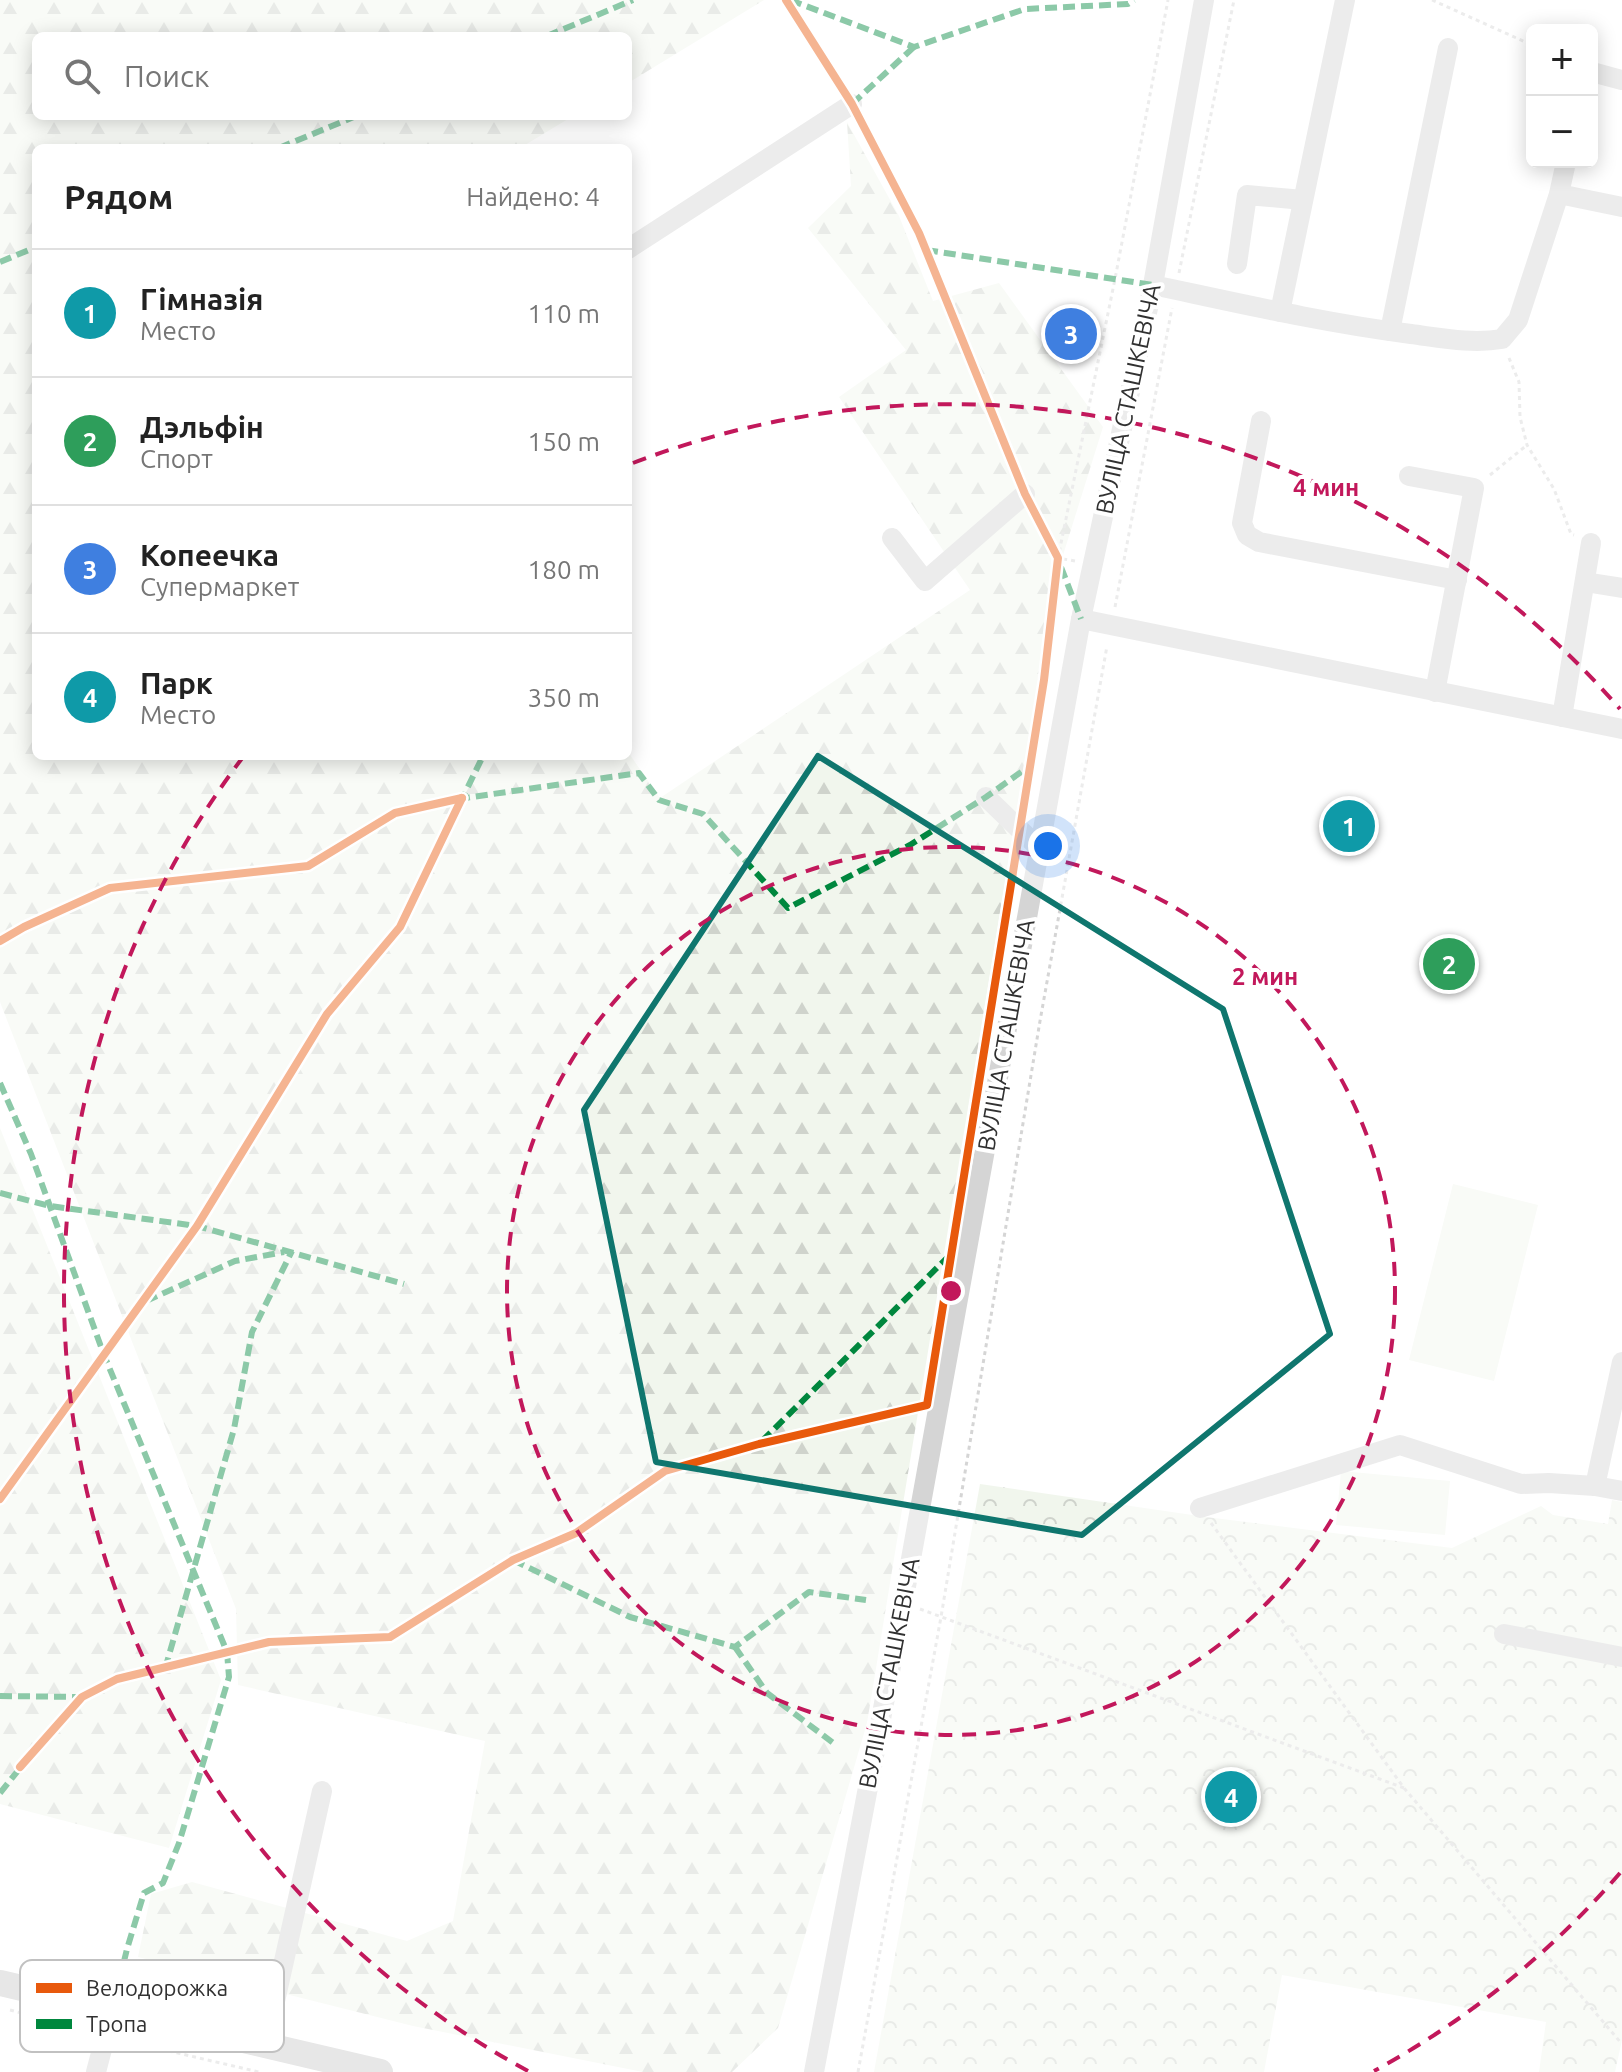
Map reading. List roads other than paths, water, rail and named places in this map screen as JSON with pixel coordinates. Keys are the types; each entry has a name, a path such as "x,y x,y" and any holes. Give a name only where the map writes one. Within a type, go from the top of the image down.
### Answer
{"main road":[{"path":"0,1983 20,1990"},
{"path":"284,2050 380,2072"}],"street":[{"name":"ВУЛІЦА СТАШКЕВІЧА","path":"814,2072 903,1603 1081,619 1153,285 1204,0"},
{"path":"1280,312 1345,0"},
{"path":"1390,331 1448,48"},
{"path":"1598,74 1622,80"},
{"path":"632,246 852,104"},
{"path":"1153,285 1390,331 1481,343 1502,339 1518,320 1565,168"},
{"path":"1559,194 1622,207"},
{"path":"1237,264 1247,195 1303,200"},
{"path":"1261,421 1242,523 1247,535 1259,542 1457,580"},
{"path":"1409,476 1474,488 1435,692"},
{"path":"892,538 925,581 1025,494"},
{"path":"1562,717 1591,543"},
{"path":"1585,582 1622,588"},
{"path":"1081,619 1622,729"},
{"path":"986,797 1040,849"},
{"path":"1595,1486 1622,1362"},
{"path":"1200,1508 1400,1445 1521,1484 1595,1486 1622,1491"},
{"path":"1504,1634 1622,1657"},
{"path":"284,1961 322,1791"},
{"path":"96,2072 101,2052"}],"place":[{"name":"Копеечка","path":"1071,334"},
{"name":"Гімназія","path":"1349,826"},
{"name":"Дэльфін","path":"1449,964"},
{"name":"Парк","path":"1231,1797"}]}
